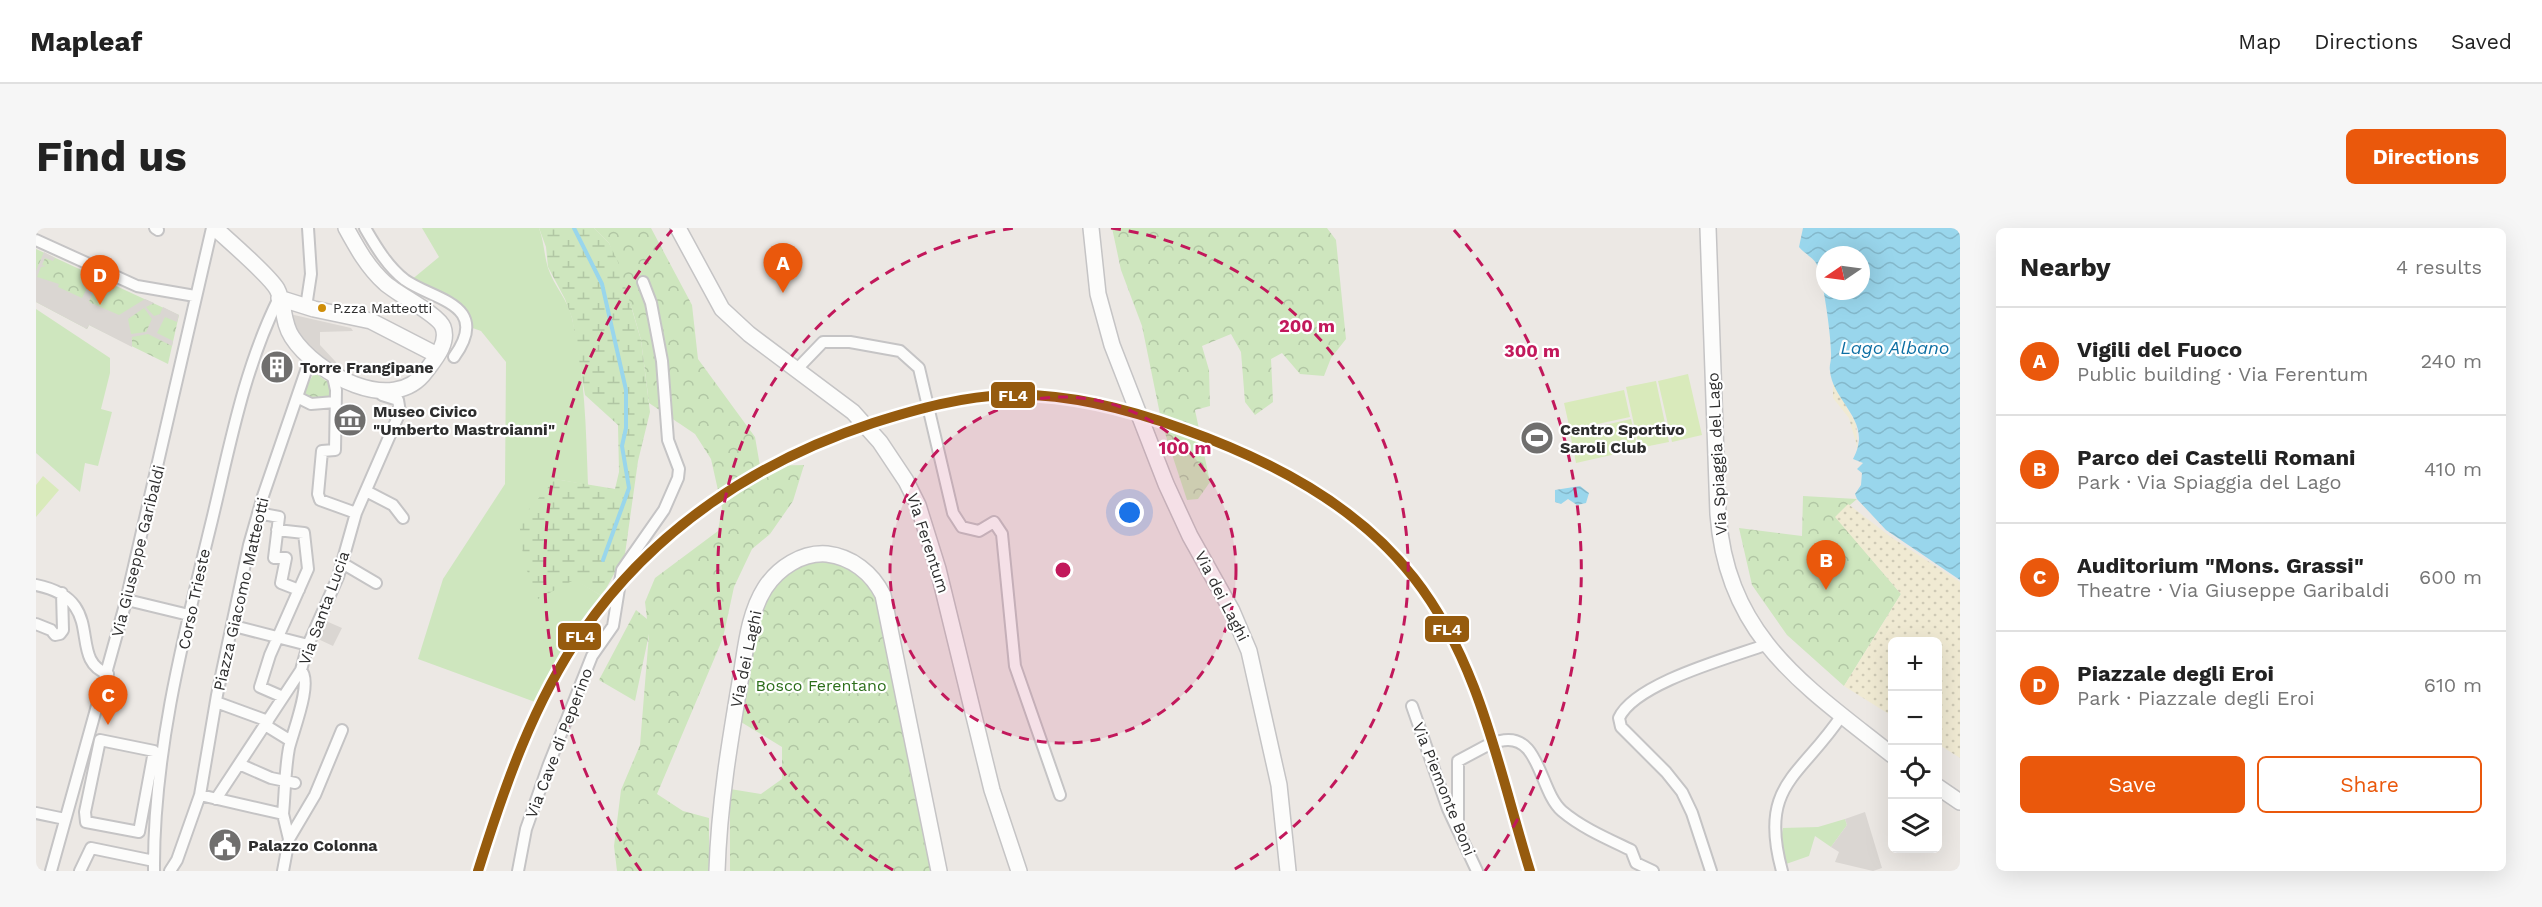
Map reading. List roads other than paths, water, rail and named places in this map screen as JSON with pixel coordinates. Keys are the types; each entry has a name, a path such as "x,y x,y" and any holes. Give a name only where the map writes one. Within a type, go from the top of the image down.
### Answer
{"main road":[{"path":"213,228 276,288 287,329 310,359 334,378 368,389 395,391 417,381 437,355 445,339 441,323 398,294 375,274 346,228"},
{"name":"Via Ferentum","path":"678,228 722,309 749,334 842,402 861,420 895,462 914,496 943,589 996,804 1019,871"},
{"name":"Via dei Laghi","path":"1090,228 1098,294 1112,345 1170,492 1190,536 1232,610 1249,651 1279,785 1288,871"},
{"name":"Via Spiaggia del Lago","path":"1708,228 1719,534 1726,568 1736,597 1765,645 1791,672 1888,751"},
{"path":"279,298 306,307 371,321 437,355"},
{"name":"Via dei Laghi","path":"717,871 730,741 756,607 768,583 784,568 806,556 824,554 837,556 864,569 871,575 883,596 939,871"},
{"path":"1942,790 1960,802"}],"street":[{"name":"Via Giuseppe Garibaldi","path":"51,871 108,675 127,600 156,481 191,295 213,228"},
{"path":"306,307 311,274 308,228"},
{"path":"365,228 394,271 413,285 452,302 461,313 465,333 454,357"},
{"path":"36,240 137,286 191,295"},
{"name":"Via Cave di Peperino","path":"518,871 525,830 549,764 592,656 613,626 622,570 664,510 678,478 679,469 668,440 662,361 651,303 643,282"},
{"name":"Corso Trieste","path":"154,866 163,751 189,615 241,396 258,342 279,298"},
{"path":"797,369 823,342 850,342 900,351 919,368 953,513 962,527 979,531 994,522 1002,534 1015,666 1060,795"},
{"name":"Piazza Giacomo Matteotti","path":"170,871 177,860 200,795 216,702 234,626 249,545 310,359"},
{"path":"334,378 335,450 322,451 318,497 323,502 356,513"},
{"name":"Via Santa Lucia","path":"216,799 301,670 308,645 342,563 356,513 396,423 401,403 394,398 334,378"},
{"path":"299,398 311,404 335,402"},
{"path":"366,491 393,505 403,518"},
{"path":"258,513 279,518 274,558 286,558 281,583 299,590"},
{"path":"277,530 304,533 308,569 270,655 260,687 283,698"},
{"path":"342,563 376,583"},
{"path":"36,585 62,593 75,604 81,618 91,661 96,668 108,675"},
{"path":"36,624 51,630 55,635 60,634 63,630 62,593"},
{"path":"127,600 189,615"},
{"path":"234,626 308,645"},
{"path":"1712,871 1684,797 1666,772 1621,727 1619,718 1625,709 1665,682 1765,645"},
{"path":"289,839 283,814 290,782 291,741 303,700 304,673 301,670"},
{"path":"216,702 266,723 291,741"},
{"name":"Via Piemonte Boni","path":"1412,706 1430,762 1477,871"},
{"path":"1782,871 1775,830 1780,796 1795,772 1842,715"},
{"path":"283,871 289,839 315,795 342,730"},
{"path":"100,740 154,751 139,832 86,822 100,740"},
{"path":"1500,741 1517,741 1528,748 1548,792 1563,812 1631,850 1636,862 1653,871"},
{"path":"1458,831 1458,761 1486,746"},
{"path":"239,764 290,782"},
{"path":"200,795 283,814"},
{"path":"36,813 65,819"},
{"path":"80,871 91,848 154,866"}],"water":[{"name":"Lago Albano","path":"1803,228 1960,228 1960,580 1886,530 1857,499 1855,494 1861,485 1862,473 1857,469 1863,463 1853,459 1858,446 1859,434 1856,423 1833,382 1825,300 1870,300 1870,246 1816,246 1816,263 1799,247"},
{"path":"1580,486 1589,493 1586,503 1577,505 1568,499 1561,504 1555,502 1555,490"}],"waterway":[{"path":"574,228 602,284 626,390 626,428 622,446 629,488 603,560"}],"place":[{"name":"Vigili del Fuoco","path":"783,293"},
{"name":"Piazzale degli Eroi","path":"100,305"},
{"name":"P.zza Matteotti","path":"322,308"},
{"name":"Torre Frangipane","path":"277,367"},
{"name":"Museo Civico \"Umberto Mastroianni\"","path":"350,420"},
{"name":"Centro Sportivo Saroli Club","path":"1537,438"},
{"name":"Parco dei Castelli Romani","path":"1826,590"},
{"name":"Auditorium \"Mons. Grassi\"","path":"108,725"},
{"name":"Palazzo Colonna","path":"225,845"}],"park label":[{"name":"Bosco Ferentano","path":"821,685"}]}
